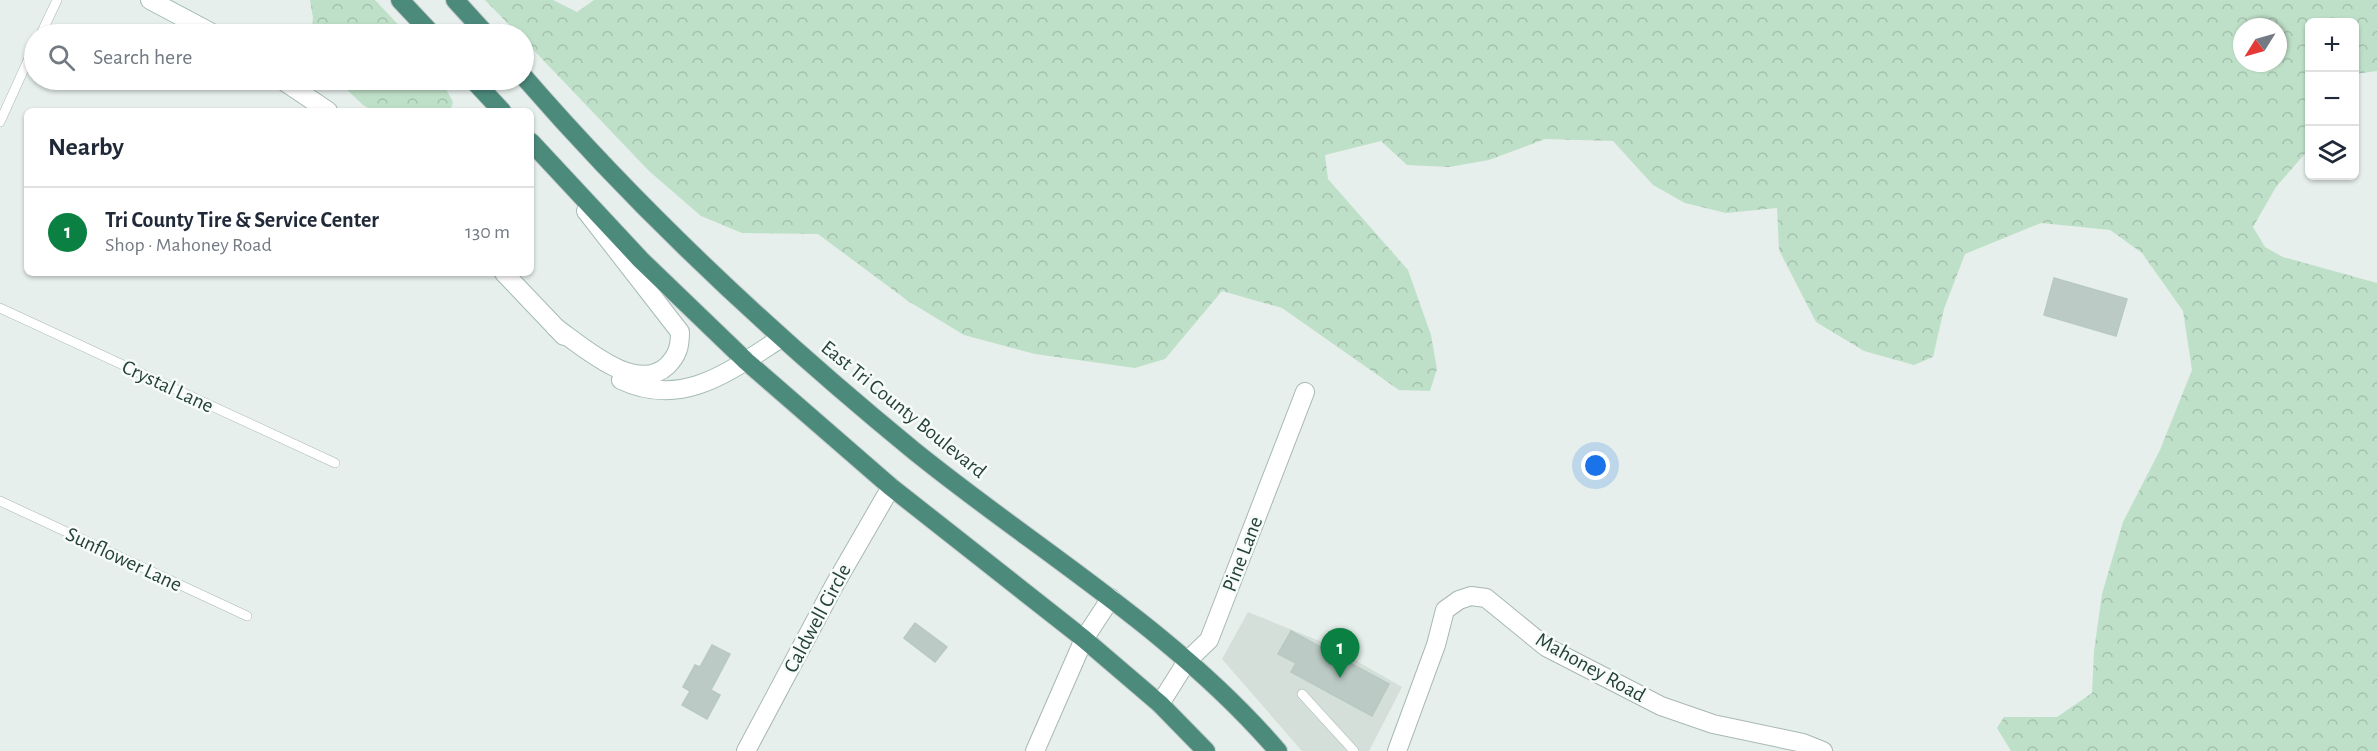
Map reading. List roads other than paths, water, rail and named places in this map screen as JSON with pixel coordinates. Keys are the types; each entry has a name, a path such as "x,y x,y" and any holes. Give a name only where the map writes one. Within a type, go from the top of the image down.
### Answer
{"highway":[{"path":"400,0 423,24"},
{"path":"455,0 477,24"},
{"name":"East Tri County Boulevard","path":"534,88 623,186 781,338 914,451 1111,598 1187,661 1251,720 1278,751"},
{"path":"482,90 499,108"},
{"path":"537,148 641,260 746,361 891,487 1084,639 1160,704 1206,751"}],"street":[{"path":"150,0 194,24"},
{"path":"297,90 323,108"},
{"path":"537,148 680,332 680,349 674,360 661,372 629,373 615,368 555,327"},
{"path":"507,276 555,327 602,371 630,384 664,391 692,388 746,361 781,338"},
{"name":"Pine Lane","path":"1160,704 1187,661 1209,640 1305,392"},
{"name":"Caldwell Circle","path":"746,751 835,584 891,487"},
{"name":"Mahoney Road","path":"1397,751 1436,645 1445,610 1459,600 1472,596 1486,598 1546,647 1661,706 1713,724 1803,743 1823,751"},
{"path":"1035,751 1084,639 1111,598"}],"lane":[{"path":"45,24 57,0"},
{"path":"0,122 24,69"},
{"name":"Crystal Lane","path":"0,308 335,463"},
{"name":"Sunflower Lane","path":"0,501 247,616"},
{"path":"1302,694 1353,751"}],"place":[{"name":"Tri County Tire & Service Center","path":"1340,678"}]}
